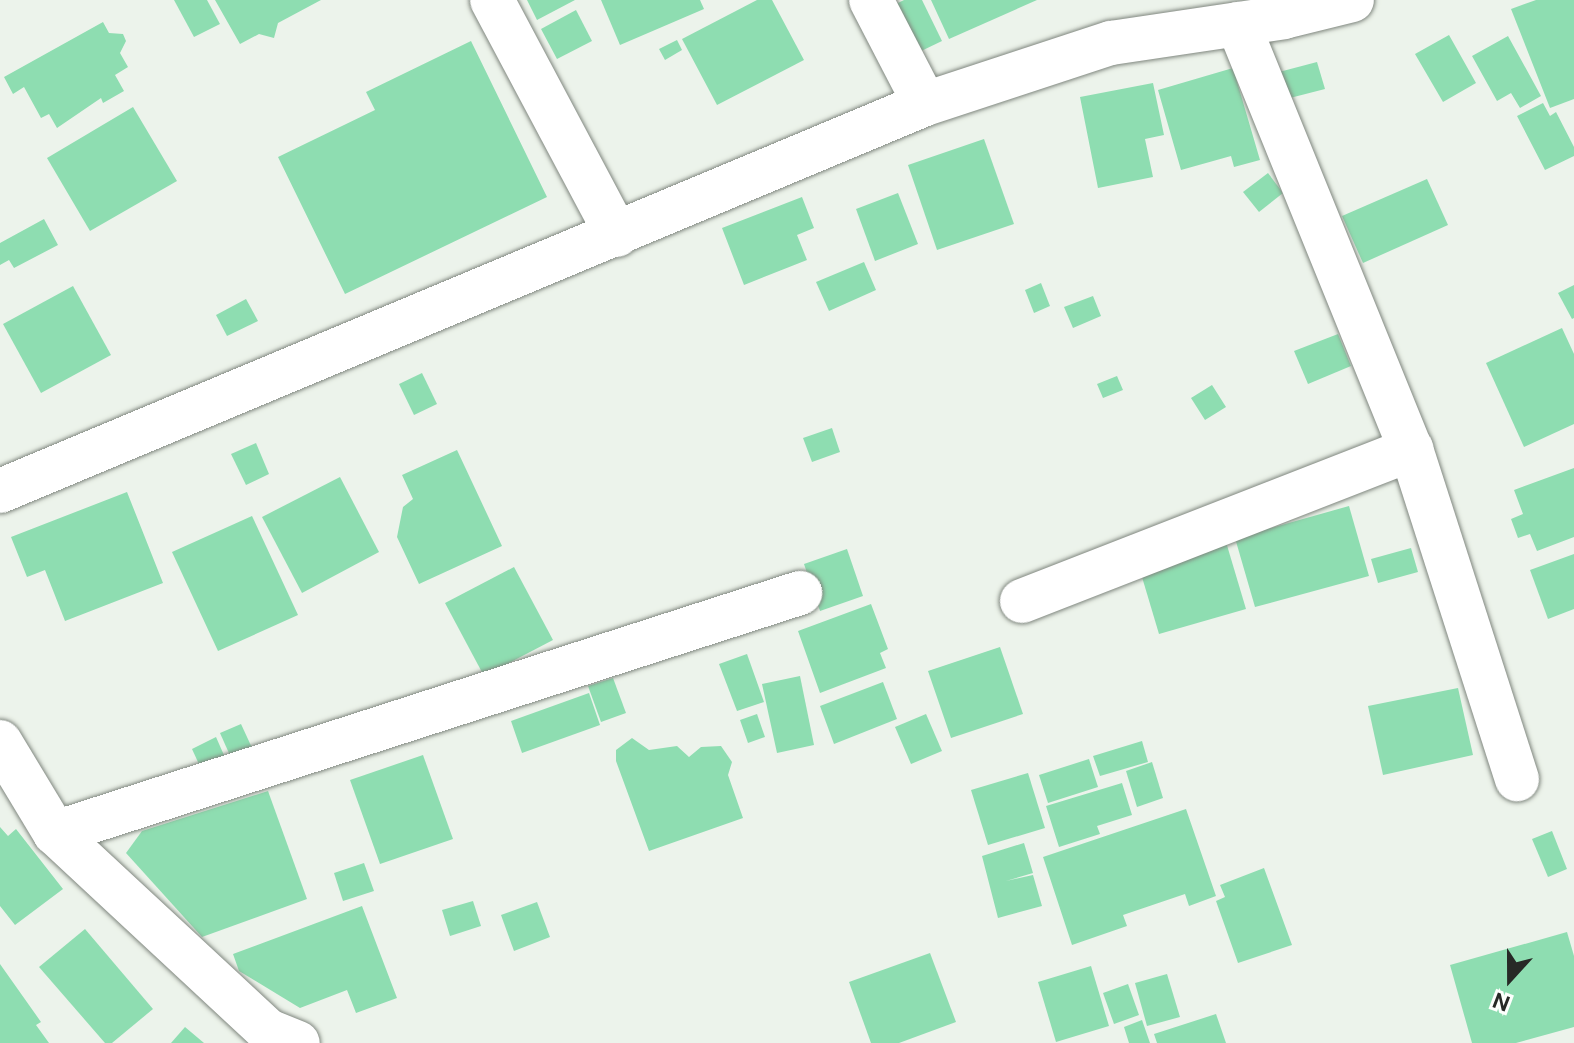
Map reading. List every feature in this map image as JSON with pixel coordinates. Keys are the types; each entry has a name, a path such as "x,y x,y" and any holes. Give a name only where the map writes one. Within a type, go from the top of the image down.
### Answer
{"street":[{"path":"492,0 617,235"},
{"path":"871,0 925,104"},
{"path":"0,491 925,104 1111,43 1238,24 1352,0"},
{"path":"1238,24 1411,449 1517,779"},
{"path":"1022,601 1411,449"},
{"path":"55,833 800,593"},
{"path":"0,742 55,833 268,1031 298,1043"}],"building":[{"path":"174,0 207,0 220,24 194,37"},
{"path":"215,0 321,0 278,23 274,38 259,34 240,44"},
{"path":"527,0 575,0 537,20"},
{"path":"601,0 700,0 704,9 620,45"},
{"path":"757,0 772,0 804,60 717,105 682,39"},
{"path":"904,0 922,0 942,41 917,53 894,5"},
{"path":"931,0 1037,0 949,39"},
{"path":"1536,0 1574,0 1574,99 1550,108 1511,9"},
{"path":"576,10 592,41 557,59 541,29"},
{"path":"103,22 109,33 123,34 126,41 120,53 128,67 115,75 124,91 103,103 101,98 57,128 49,114 41,118 24,87 13,94 4,77"},
{"path":"1449,35 1476,83 1443,102 1415,54"},
{"path":"1508,36 1541,96 1520,108 1511,93 1497,101 1472,56"},
{"path":"677,40 682,50 665,60 659,49"},
{"path":"471,41 547,197 345,294 278,157 375,110 366,92"},
{"path":"1317,62 1325,89 1286,99 1279,72"},
{"path":"1233,68 1260,160 1234,167 1231,156 1181,170 1158,90"},
{"path":"1153,83 1164,135 1145,139 1153,177 1098,188 1080,97"},
{"path":"1543,103 1550,116 1556,112 1574,147 1574,156 1545,170 1517,116"},
{"path":"133,107 177,181 90,231 47,158"},
{"path":"984,139 1014,224 937,250 908,165"},
{"path":"1268,173 1283,193 1259,212 1243,192"},
{"path":"1427,179 1448,225 1363,263 1342,216"},
{"path":"898,193 918,244 875,261 856,209"},
{"path":"802,197 814,228 797,235 807,260 744,285 722,228"},
{"path":"44,219 58,245 14,268 9,260 0,265 0,243"},
{"path":"864,262 876,290 829,311 816,282"},
{"path":"1041,283 1050,306 1034,313 1025,290"},
{"path":"1574,285 1574,318 1572,319 1558,293"},
{"path":"73,286 111,355 41,393 3,324"},
{"path":"1093,296 1101,316 1073,328 1064,307"},
{"path":"246,299 258,321 227,336 216,315"},
{"path":"1562,328 1574,354 1574,424 1524,447 1486,363"},
{"path":"1338,334 1351,366 1308,384 1294,351"},
{"path":"422,373 437,404 414,415 399,384"},
{"path":"1117,376 1123,390 1103,398 1097,384"},
{"path":"1212,385 1226,407 1205,420 1191,398"},
{"path":"832,428 840,452 812,462 803,438"},
{"path":"256,443 269,474 246,485 231,454"},
{"path":"457,450 502,546 419,584 397,537 403,507 413,499 402,475"},
{"path":"1574,468 1574,537 1537,551 1530,534 1518,538 1511,519 1523,514 1514,490"},
{"path":"340,477 379,552 302,593 262,517"},
{"path":"127,492 163,583 65,621 45,570 27,577 11,537"},
{"path":"1349,506 1369,576 1255,607 1235,538"},
{"path":"252,516 298,615 218,651 172,552"},
{"path":"1226,542 1246,609 1159,634 1139,567"},
{"path":"1411,548 1418,572 1378,583 1371,559"},
{"path":"847,549 863,596 820,611 804,564"},
{"path":"1574,554 1574,609 1548,619 1530,570"},
{"path":"514,567 553,640 484,676 445,603"},
{"path":"871,604 888,649 880,653 886,668 820,693 798,631"},
{"path":"1000,647 1023,714 951,738 928,671"},
{"path":"747,654 764,702 737,711 719,664"},
{"path":"800,676 814,745 777,753 762,684"},
{"path":"613,678 626,713 601,722 588,686"},
{"path":"883,682 897,719 834,744 820,706"},
{"path":"1458,688 1473,755 1383,775 1368,706"},
{"path":"589,693 600,725 522,753 511,721"},
{"path":"757,714 765,737 748,743 740,720"},
{"path":"926,714 942,751 911,764 895,727"},
{"path":"241,724 253,750 232,760 220,733"},
{"path":"216,737 227,762 203,773 192,749"},
{"path":"632,738 649,750 677,746 689,757 701,747 721,746 732,762 728,775 743,818 649,851 616,761 616,750"},
{"path":"1142,741 1148,762 1100,776 1093,756"},
{"path":"423,755 453,839 380,864 350,780"},
{"path":"1089,759 1098,787 1048,803 1039,775"},
{"path":"1152,762 1163,798 1137,807 1126,771"},
{"path":"1028,773 1045,828 988,845 971,790"},
{"path":"1122,783 1132,815 1097,826 1100,834 1059,847 1046,806"},
{"path":"268,791 307,899 202,937 126,853 142,831"},
{"path":"1186,809 1216,896 1189,906 1185,894 1123,915 1127,926 1072,945 1043,857"},
{"path":"0,827 8,836 16,829 63,889 15,925 0,906"},
{"path":"1552,831 1567,869 1548,877 1532,839"},
{"path":"1024,843 1033,873 1006,881 1033,875 1042,906 998,918 982,856"},
{"path":"364,863 374,891 343,901 334,873"},
{"path":"1264,868 1292,945 1238,963 1216,901 1225,897 1220,885"},
{"path":"473,901 481,926 450,936 442,910"},
{"path":"537,902 550,937 514,951 501,915"},
{"path":"362,906 397,998 356,1013 347,990 300,1008 239,971 233,954"},
{"path":"85,929 153,1009 112,1043 105,1043 39,967"},
{"path":"1567,932 1574,956 1574,1027 1516,1043 1472,1043 1450,965"},
{"path":"930,953 956,1022 899,1043 871,1043 849,982"},
{"path":"0,964 41,1022 36,1025 49,1043 0,1043"},
{"path":"1091,966 1109,1026 1056,1042 1038,982"},
{"path":"1167,974 1180,1017 1147,1026 1135,983"},
{"path":"1128,984 1139,1015 1114,1024 1103,993"},
{"path":"1216,1014 1226,1043 1157,1043 1154,1034"},
{"path":"1142,1020 1150,1043 1129,1043 1124,1027"},
{"path":"185,1027 204,1043 171,1043"}]}
